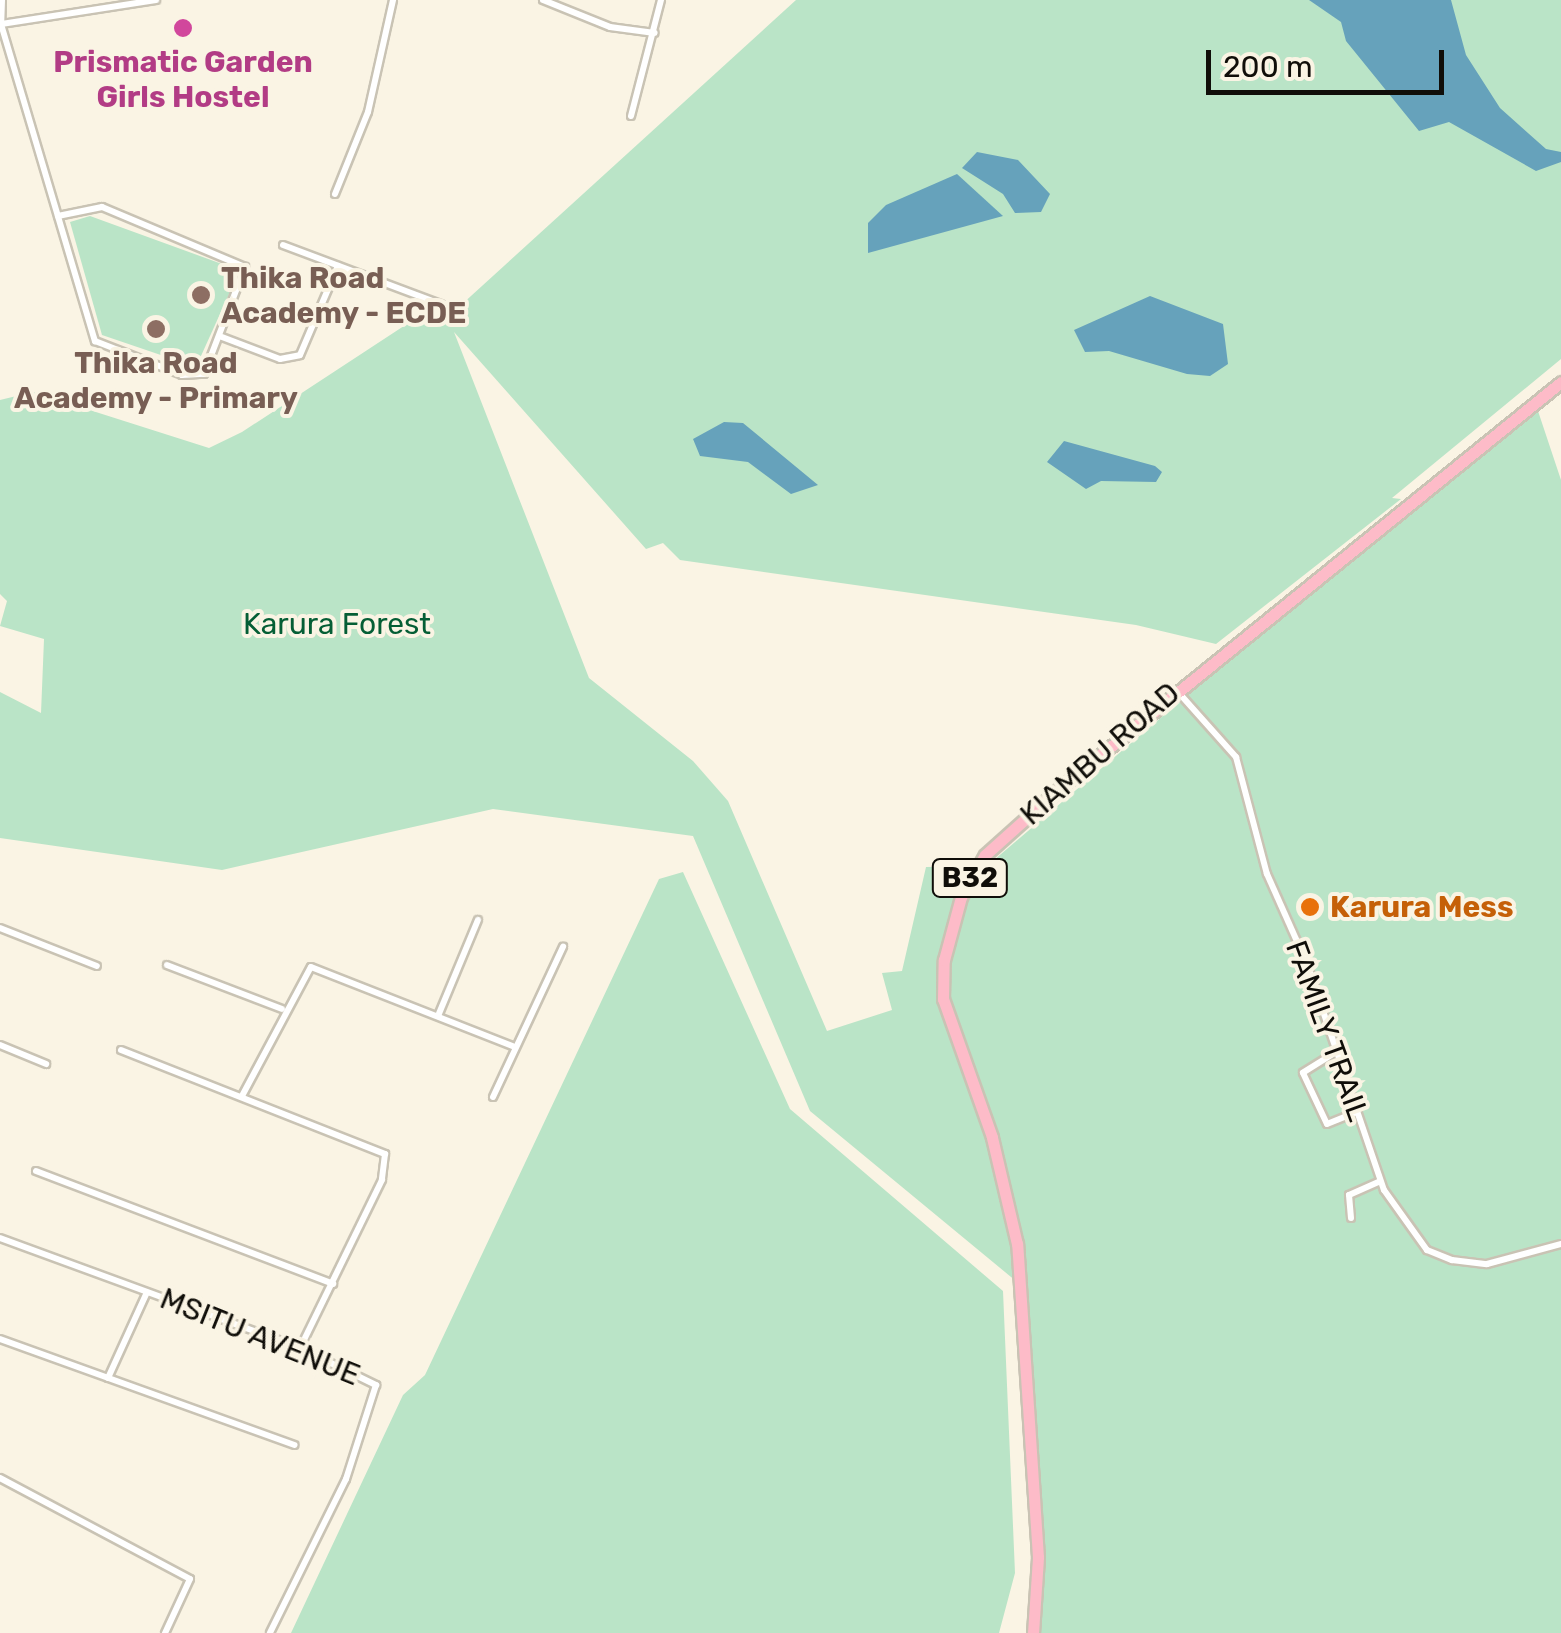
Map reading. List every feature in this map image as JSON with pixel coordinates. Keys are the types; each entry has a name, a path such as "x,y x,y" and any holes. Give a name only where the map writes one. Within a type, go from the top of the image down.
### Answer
{"highway":[{"name":"KIAMBU ROAD","path":"1033,1633 1038,1557 1017,1244 992,1137 950,1032 944,960 950,924 985,855 1175,688 1561,382"}],"street":[{"path":"2,0 0,24 58,216 98,344 193,377 208,370 246,279 240,262 102,207 58,216"},
{"path":"87,0 89,11"},
{"path":"0,24 156,0"},
{"path":"335,194 368,112 394,0"},
{"path":"543,0 610,27 655,33"},
{"path":"631,116 661,0"},
{"path":"283,245 441,304"},
{"path":"222,337 280,359 300,356 338,266"},
{"name":"FAMILY TRAIL","path":"1175,688 1236,757 1267,874 1336,1052 1380,1181 1427,1250 1443,1257 1487,1264 1561,1244"},
{"path":"438,1016 478,920"},
{"path":"0,928 98,966"},
{"path":"493,1097 563,947"},
{"path":"166,965 283,1009"},
{"path":"242,1096 299,978 320,967 514,1046"},
{"path":"0,1045 46,1064"},
{"path":"121,1050 384,1154 382,1180 300,1348"},
{"path":"1336,1052 1303,1073 1327,1124 1357,1112"},
{"path":"36,1171 332,1284"},
{"path":"1351,1218 1350,1194 1380,1181"},
{"name":"MSITU AVENUE","path":"0,1238 300,1348 373,1381 377,1399 270,1633"},
{"path":"108,1378 147,1292"},
{"path":"0,1339 294,1445"},
{"path":"0,1478 190,1579 165,1633"}],"green space":[{"name":"Karura Forest","path":"796,0 1561,0 1561,359 1392,498 1401,499 1216,644 1136,625 680,560 663,543 646,549 454,332 589,678 693,761 728,801 827,1031 892,1010 882,973 902,971 926,867 987,866 1534,399 1561,480 1561,1633 1031,1633 1042,1577 1028,1291 810,1111 693,836 493,809 222,870 0,838 0,692 41,713 44,639 0,626 7,601 0,594 0,400 33,392 209,448 242,432 442,301 449,316"},
{"path":"90,216 222,264 234,283 196,367 102,335 70,222"},
{"path":"683,872 790,1109 1003,1291 1015,1573 999,1633 291,1633 403,1395 425,1375 659,879"}],"water":[{"path":"1309,0 1451,0 1466,55 1500,108 1546,149 1561,152 1561,162 1536,171 1449,122 1419,131 1346,41 1341,22"},
{"path":"977,152 1018,160 1050,194 1041,212 1015,213 1003,194 962,168"},
{"path":"957,174 1003,216 868,253 868,223 886,205"},
{"path":"1150,296 1223,324 1228,364 1210,376 1187,374 1109,351 1085,352 1074,330"},
{"path":"724,422 743,423 818,485 791,494 748,462 700,456 693,439"},
{"path":"1064,441 1155,466 1162,472 1156,482 1101,481 1086,489 1047,462"}],"place":[{"name":"Prismatic Garden Girls Hostel","path":"183,28"},
{"name":"Thika Road Academy - ECDE","path":"201,295"},
{"name":"Thika Road Academy - Primary","path":"156,329"},
{"name":"Karura Mess","path":"1310,907"}]}
